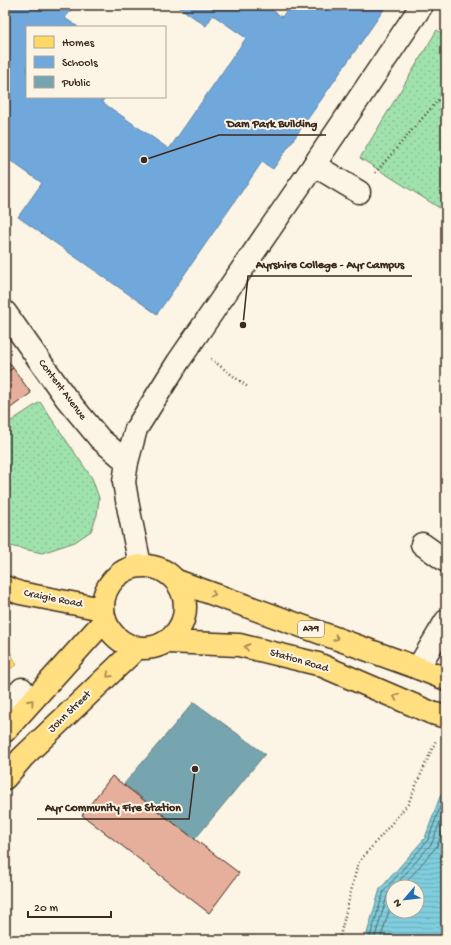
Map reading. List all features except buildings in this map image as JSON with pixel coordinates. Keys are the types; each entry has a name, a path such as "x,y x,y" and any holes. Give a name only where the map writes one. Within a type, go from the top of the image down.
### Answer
{"main road":[{"name":"A79","path":"140,565 154,566 166,572 176,581 183,593 186,606 184,620 177,632 167,642"},
{"path":"140,565 117,575 109,584 104,596 104,614 110,630 117,638 126,644 137,648 153,648 167,642"},
{"name":"A79","path":"176,581 445,679"},
{"name":"Craigie Road","path":"5,587 20,593 104,614"},
{"path":"5,731 104,614"},
{"name":"Station Road","path":"167,642 239,645 318,664 439,715"},
{"name":"John Street","path":"5,778 23,757 137,648"}],"street":[{"path":"140,565 124,482 127,462 136,429 190,343 314,165 422,5"},
{"path":"314,165 359,192"},
{"name":"Content Avenue","path":"5,312 66,398 100,439 127,462"},
{"path":"422,544 446,561"},
{"path":"418,668 446,621"},
{"path":"5,706 22,689"}],"path":[{"path":"359,192 446,91"},
{"path":"190,343 249,388"},
{"path":"339,940 358,863 408,804 436,739"}],"green space":[{"path":"437,30 446,36 446,212 360,158"},
{"path":"40,402 92,478 99,498 97,515 91,531 75,542 42,553 5,545 5,425"}],"water":[{"path":"446,780 446,940 365,940 380,889 385,883 385,919 425,919 425,879 389,879 425,838"}],"place":[{"name":"Dam Park Building","path":"144,160"},
{"name":"Ayrshire College - Ayr Campus","path":"243,325"},
{"name":"Ayr Community Fire Station","path":"195,769"}]}
